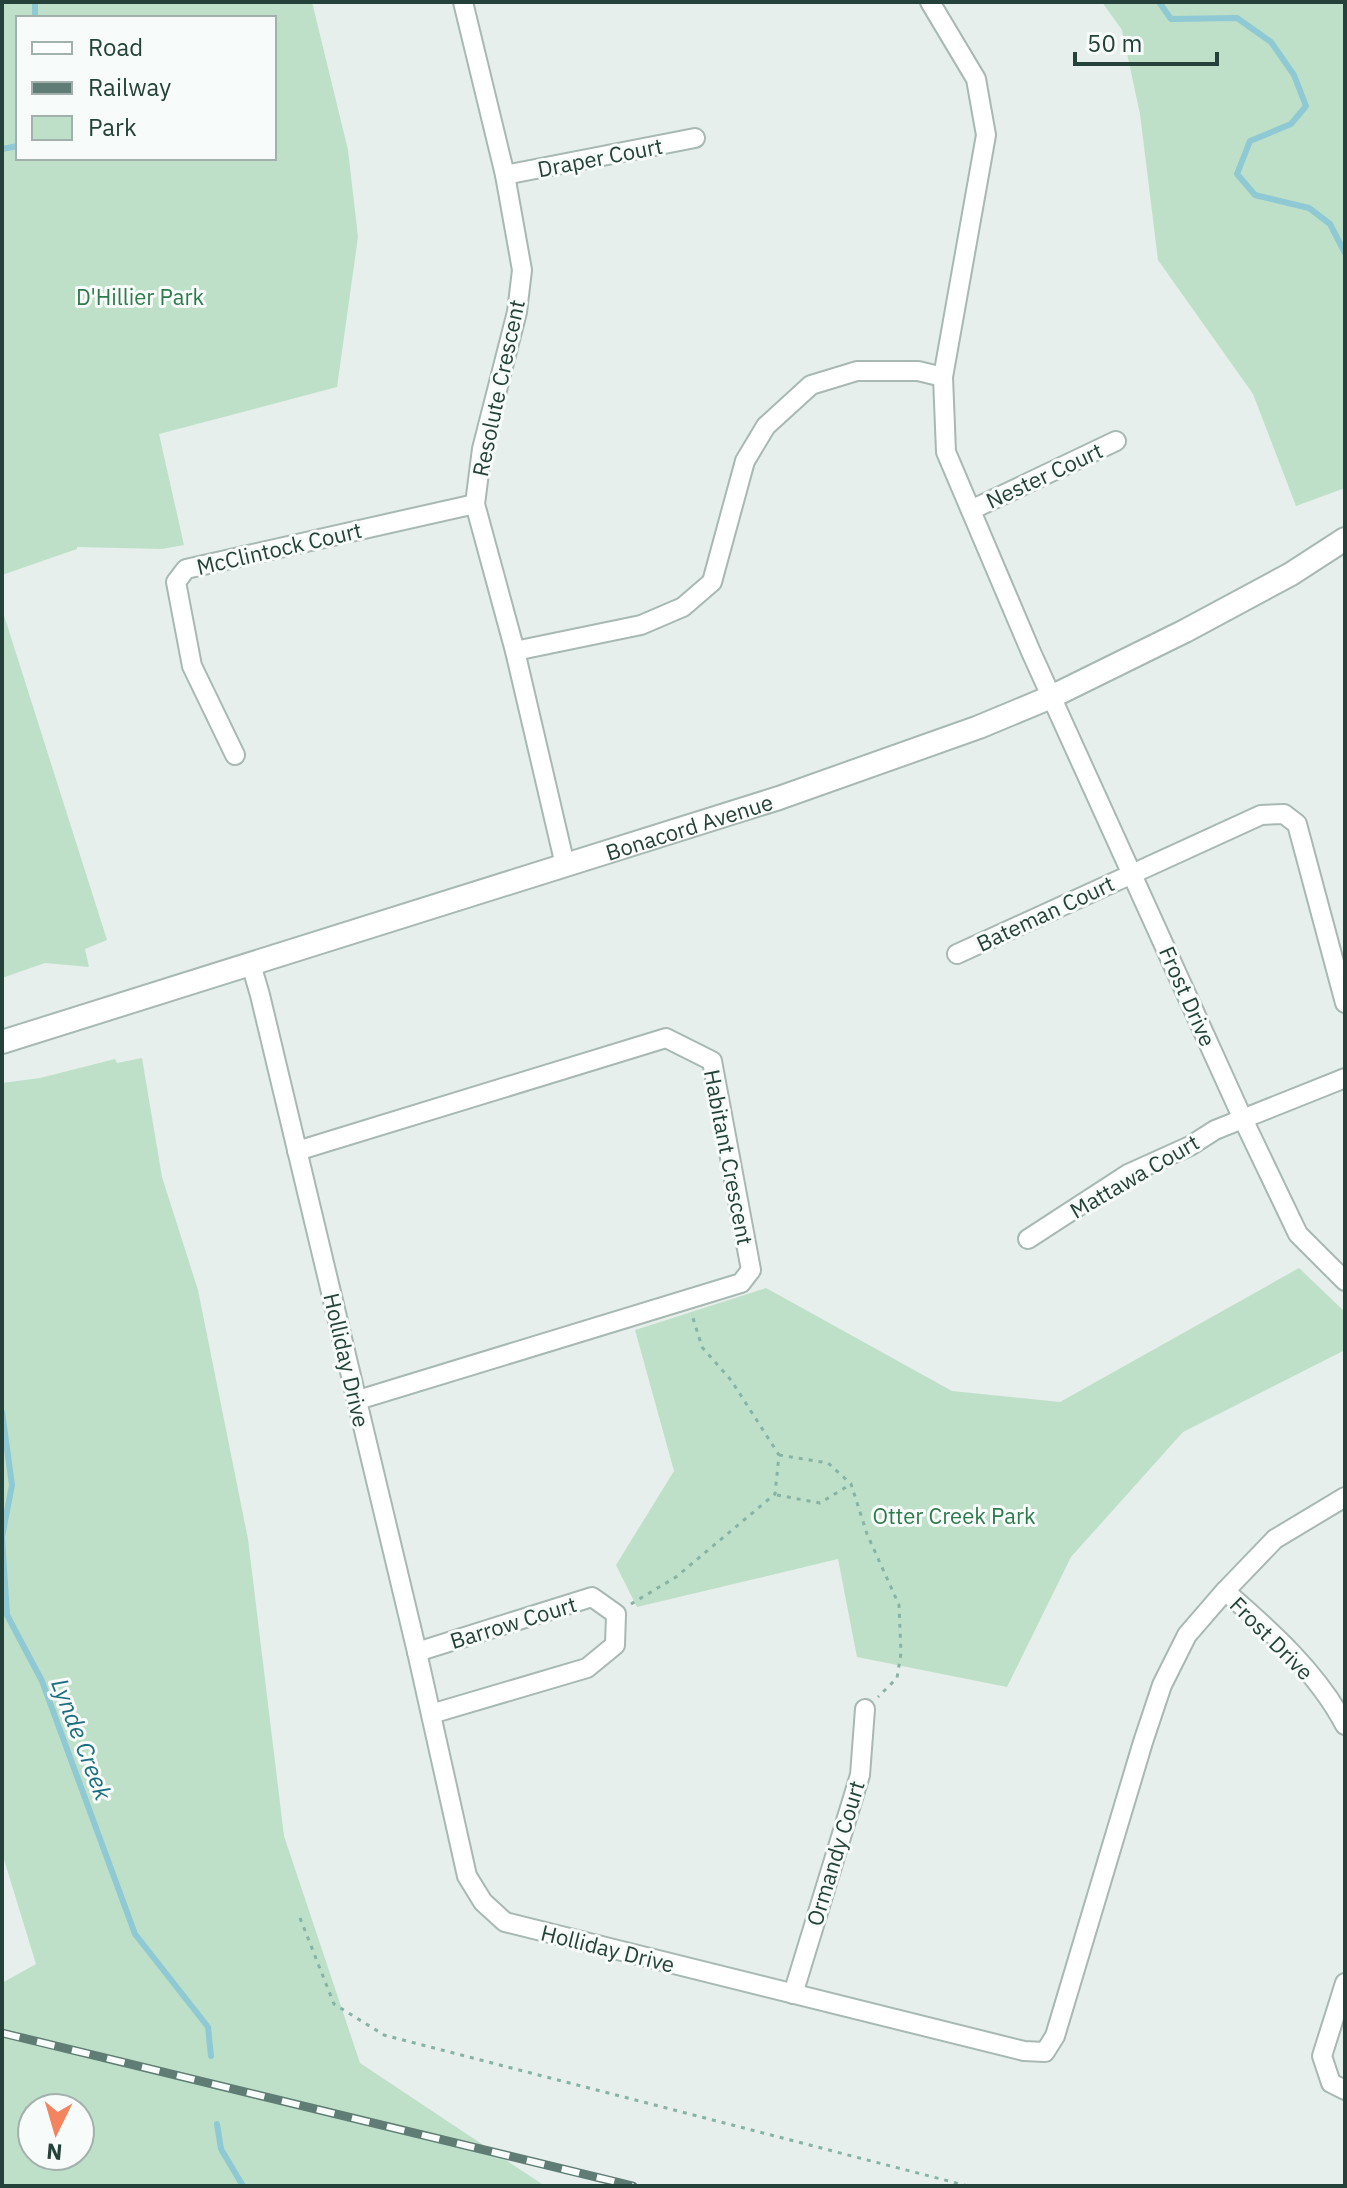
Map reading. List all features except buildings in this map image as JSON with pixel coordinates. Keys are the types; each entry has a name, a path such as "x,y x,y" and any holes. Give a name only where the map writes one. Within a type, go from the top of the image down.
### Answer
{"street":[{"name":"Resolute Crescent","path":"463,2 505,175 522,270 517,312 482,449 475,504 515,651 565,865"},
{"path":"930,2 976,79 986,135 943,377 946,452 1051,697"},
{"name":"Draper Court","path":"505,175 695,138"},
{"path":"515,651 641,625 683,607 712,582 745,461 766,426 811,385 857,371 918,371 943,377"},
{"name":"Nester Court","path":"971,510 1116,441"},
{"name":"McClintock Court","path":"235,755 192,666 176,582 186,569 475,504"},
{"name":"Bonacord Avenue","path":"2,1042 779,798 979,727 1051,697 1199,624 1291,574 1345,539"},
{"name":"Frost Drive","path":"1051,697 1298,1234 1345,1281"},
{"name":"Bateman Court","path":"957,954 1261,815 1284,814 1297,824 1345,1003"},
{"name":"Holliday Drive","path":"251,964 358,1400 467,1876 483,1902 505,1922 1024,2051 1045,2052 1055,2036 1162,1685 1187,1635 1275,1539 1345,1497"},
{"name":"Habitant Crescent","path":"297,1151 666,1038 712,1061 751,1270 741,1283 358,1400"},
{"name":"Mattawa Court","path":"1028,1239 1128,1174 1242,1117 1345,1078"},
{"name":"Frost Drive","path":"1225,1591 1305,1668 1332,1701 1345,1725"},
{"name":"Barrow Court","path":"417,1652 592,1597 616,1614"},
{"path":"431,1714 587,1668 615,1645 616,1614"},
{"name":"Ormandy Court","path":"793,1994 860,1775 865,1709"},
{"path":"1345,1983 1322,2056 1331,2083 1345,2090"}],"path":[{"path":"616,1614 676,1577 775,1494 779,1455 731,1380 702,1347 687,1299"},
{"path":"779,1455 828,1463 851,1484 867,1534 899,1605 901,1653 897,1678 865,1709"},
{"path":"775,1494 820,1503 851,1484"},
{"path":"300,1918 334,2004 384,2035 968,2186"}],"green space":[{"name":"D'Hillier Park","path":"2,2 312,2 348,150 358,237 337,387 159,434 184,545 162,549 77,549 2,575"},
{"path":"1102,2 1345,2 1345,488 1296,506 1253,394 1158,260 1140,114 1122,30"},
{"path":"2,609 107,940 85,949 89,967 45,963 2,978"},
{"path":"142,1058 162,1177 198,1290 248,1539 284,1836 360,2063 545,2186 2,2186 2,1983 36,1964 2,1853 2,1083 40,1078 115,1059 117,1063"},
{"name":"Otter Creek Park","path":"1299,1268 1345,1312 1345,1350 1183,1432 1071,1557 1007,1687 857,1657 838,1559 637,1607 616,1565 674,1471 635,1330 766,1288 952,1391 1060,1402"}],"waterway":[{"name":"Lynde Creek","path":"35,2 35,16"},
{"path":"1159,2 1171,19 1237,18 1271,42 1294,75 1306,106 1291,124 1250,141 1237,174 1255,195 1309,208 1330,224 1345,253"},
{"name":"Lynde Creek","path":"2,149 16,146"},
{"name":"Lynde Creek","path":"2,1412 12,1485 2,1537 7,1615 42,1681 135,1934 208,2027 211,2056"},
{"name":"Lynde Creek","path":"217,2124 221,2149 243,2186"}],"railway":[{"path":"2,2033 633,2186"}]}
